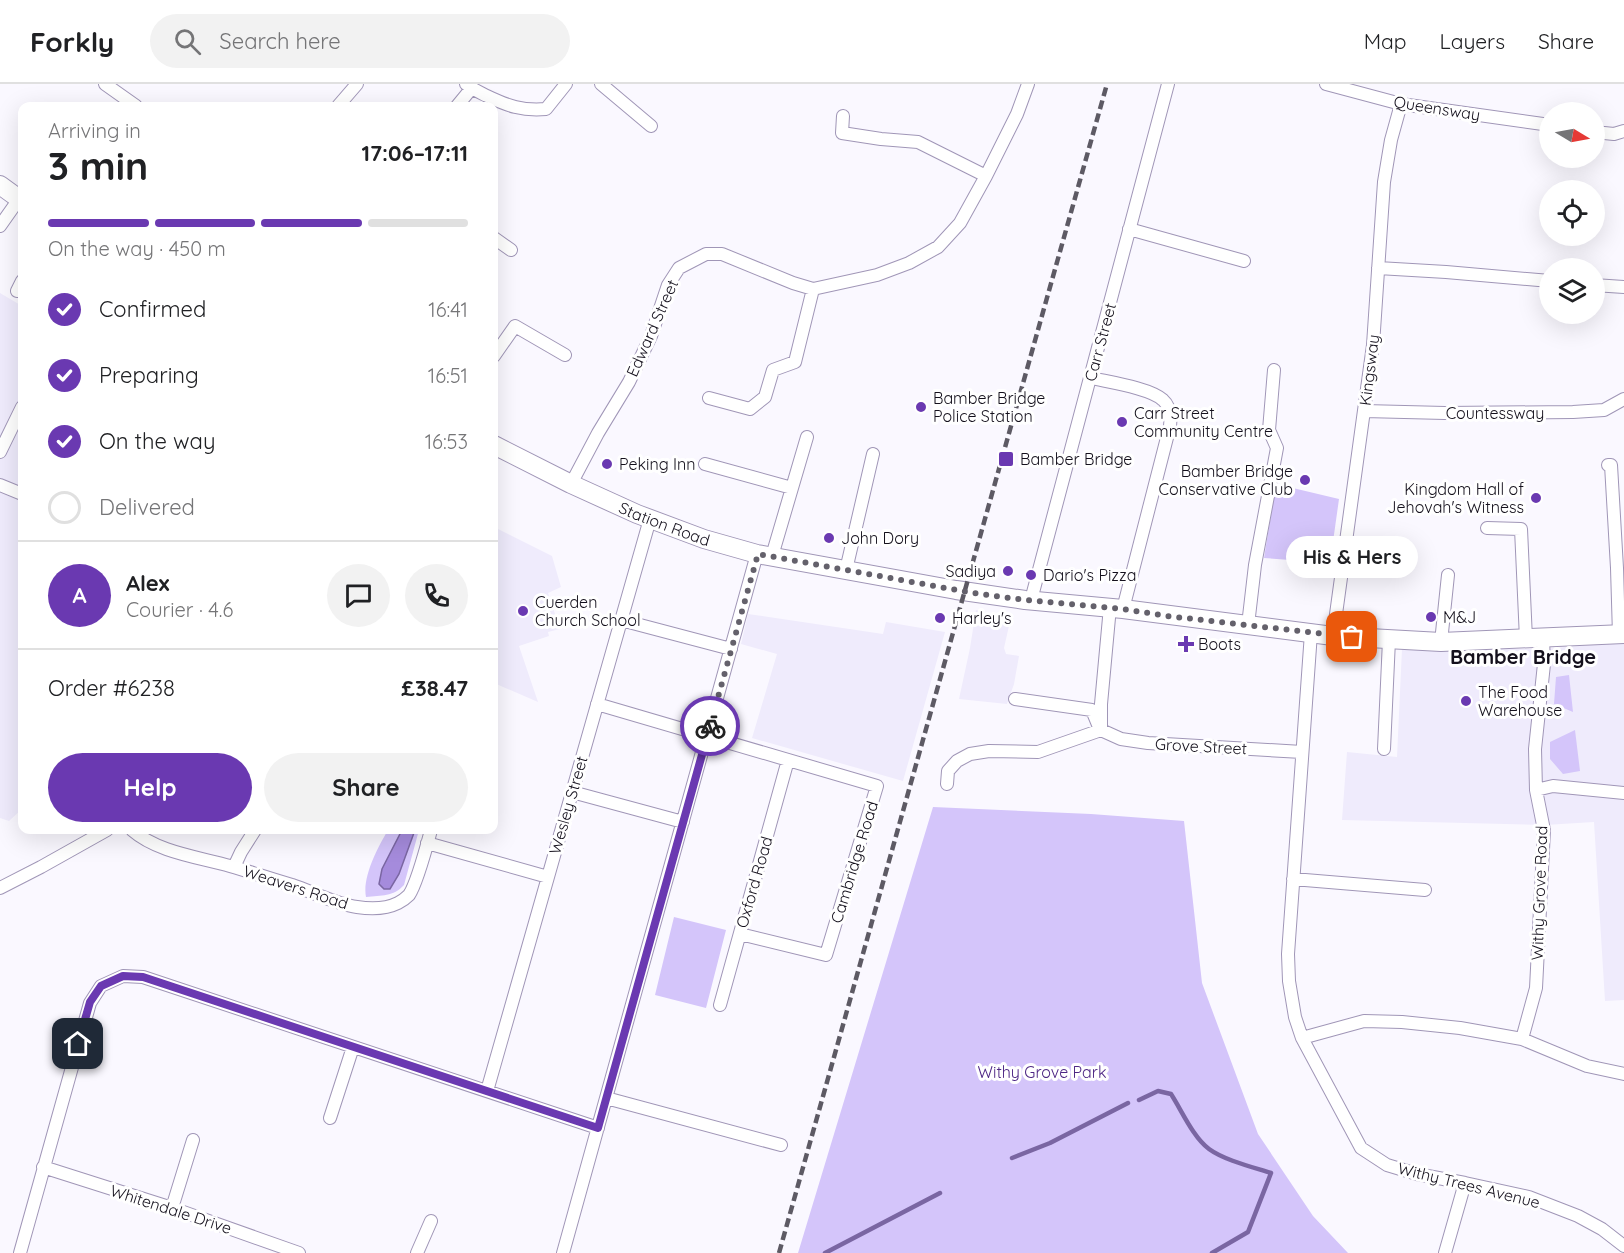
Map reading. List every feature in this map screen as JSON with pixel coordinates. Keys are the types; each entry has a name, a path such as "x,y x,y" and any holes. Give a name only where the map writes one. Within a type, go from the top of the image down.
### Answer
{"main road":[{"path":"0,185 18,198"},
{"name":"Station Road","path":"498,447 571,484 650,519 704,539 765,555 956,590 1333,636 1389,640 1441,642 1622,634"}],"street":[{"path":"105,84 130,102"},
{"path":"341,102 357,84"},
{"path":"459,102 469,86 509,106 530,110 546,109 566,84"},
{"path":"601,84 651,126"},
{"path":"710,398 750,409 765,397 773,370 795,362 813,289 877,275 909,263 938,247 960,224 986,177 1017,114 1028,84"},
{"name":"Carr Street","path":"1030,600 1168,84"},
{"name":"Queensway","path":"1326,84 1401,104 1539,123"},
{"name":"Kingsway","path":"1333,636 1372,345 1384,182 1401,104"},
{"path":"843,116 842,133 918,142 986,177"},
{"path":"1605,133 1614,134 1624,131"},
{"path":"0,226 18,204"},
{"path":"1129,229 1244,261"},
{"path":"498,241 511,250"},
{"name":"Edward Street","path":"571,484 629,382 651,336 668,285 679,268 706,254 722,254 813,289"},
{"path":"1378,268 1539,280"},
{"path":"1605,286 1624,287"},
{"path":"498,350 515,326 565,355"},
{"path":"1248,625 1255,565 1277,448 1269,430 1274,370"},
{"path":"1090,378 1145,391 1163,400 1171,414 1170,426 1117,608 1101,704 1101,730"},
{"name":"Countessway","path":"1364,411 1574,412 1604,410 1624,399"},
{"path":"0,452 18,415"},
{"path":"563,1253 731,649 792,488 807,437"},
{"path":"846,570 873,454"},
{"path":"705,464 792,488"},
{"path":"1608,465 1611,465 1619,520 1622,634"},
{"path":"0,485 18,492"},
{"name":"Wesley Street","path":"487,1091 650,519"},
{"name":"Withy Grove Road","path":"1487,528 1521,529 1534,639 1544,664 1535,750 1536,790 1544,830 1536,988 1522,1039"},
{"path":"1441,642 1448,575"},
{"path":"621,620 731,649"},
{"name":"Withy Trees Avenue","path":"1311,633 1288,954 1289,981 1295,1017 1302,1038 1361,1148 1387,1165 1417,1174 1529,1197 1578,1216 1602,1229 1624,1246"},
{"path":"1384,749 1389,640"},
{"path":"1014,699 1092,710 1101,730"},
{"name":"Cambridge Road","path":"597,704 877,786 826,955 740,933"},
{"path":"947,784 948,771 957,761 970,754 989,751 1038,752 1101,730"},
{"name":"Grove Street","path":"1101,730 1121,739 1148,743 1302,752"},
{"name":"Oxford Road","path":"720,1005 788,760"},
{"path":"1536,790 1553,786 1624,793"},
{"path":"572,792 683,822"},
{"path":"0,888 100,834"},
{"name":"Weavers Road","path":"137,834 167,849 234,867 355,907 371,908 391,906 408,896 430,834"},
{"path":"234,867 252,834"},
{"path":"427,843 548,877"},
{"path":"1293,879 1425,890"},
{"path":"20,1253 90,1002 101,986 123,976 143,977 598,1128"},
{"path":"1302,1038 1364,1021 1460,1028 1522,1039 1587,1066 1624,1074"},
{"path":"330,1118 353,1047"},
{"path":"606,1098 781,1145"},
{"path":"172,1208 193,1140"},
{"name":"Whitendale Drive","path":"43,1167 172,1208 299,1253"},
{"path":"1445,1253 1466,1183"},
{"path":"417,1253 431,1221"}],"shaded area":[{"path":"0,293 18,304 18,813 9,821 0,818"},
{"name":"Cuerden Church School","path":"498,529 552,556 561,587 548,593 560,629 548,632 549,636 519,646 538,702 498,685"},
{"path":"976,610 1011,617 1004,648 1006,654 1019,656 1014,684 1007,704 959,699"},
{"path":"748,614 883,634 886,622 945,632 903,781 752,738 777,654 741,644"},
{"path":"1624,642 1624,1000 1605,1001 1594,822 1545,825 1342,820 1347,752 1397,757 1402,649 1542,649"},
{"path":"400,834 414,834 399,874 390,889 384,889 379,884 382,869"}],"green space":[{"path":"1276,484 1339,499 1330,563 1264,558"},
{"path":"1569,675 1573,712 1554,704 1556,677"},
{"path":"1575,730 1580,771 1563,774 1550,759 1550,742"},
{"name":"Withy Grove Park","path":"933,807 1091,814 1184,821 1202,983 1258,1134 1313,1216 1348,1253 798,1253"},
{"path":"386,834 418,834 404,885 391,894 366,897 366,880"},
{"path":"674,917 726,930 706,1008 655,995"}],"waterway":[{"path":"1139,1100 1158,1091 1171,1094 1193,1131 1209,1149 1230,1160 1271,1173 1248,1232 1212,1253"},
{"path":"1012,1158 1050,1143 1128,1103"},
{"path":"825,1253 940,1193"}],"railway":[{"path":"779,1253 1107,84"}],"way so far":[{"path":"710,726 758,554 973,593 1352,637"}],"place":[{"name":"Bamber Bridge Police Station","path":"921,407"},
{"name":"Carr Street Community Centre","path":"1122,422"},
{"name":"Bamber Bridge","path":"1006,459"},
{"name":"Peking Inn","path":"607,464"},
{"name":"Bamber Bridge Conservative Club","path":"1305,480"},
{"name":"Kingdom Hall of Jehovah's Witness","path":"1536,498"},
{"name":"John Dory","path":"829,538"},
{"name":"Sadiya","path":"1008,571"},
{"name":"Dario's Pizza","path":"1031,575"},
{"name":"Cuerden Church School","path":"523,611"},
{"name":"M&J","path":"1431,617"},
{"name":"Harley's","path":"940,618"},
{"name":"His & Hers","path":"1352,637"},
{"name":"Boots","path":"1186,644"},
{"name":"The Food Warehouse","path":"1466,701"}],"district":[{"name":"Bamber Bridge","path":"1523,657"}],"route":[{"path":"78,1044 90,1002 101,986 123,976 143,977 598,1128 710,726"}]}
